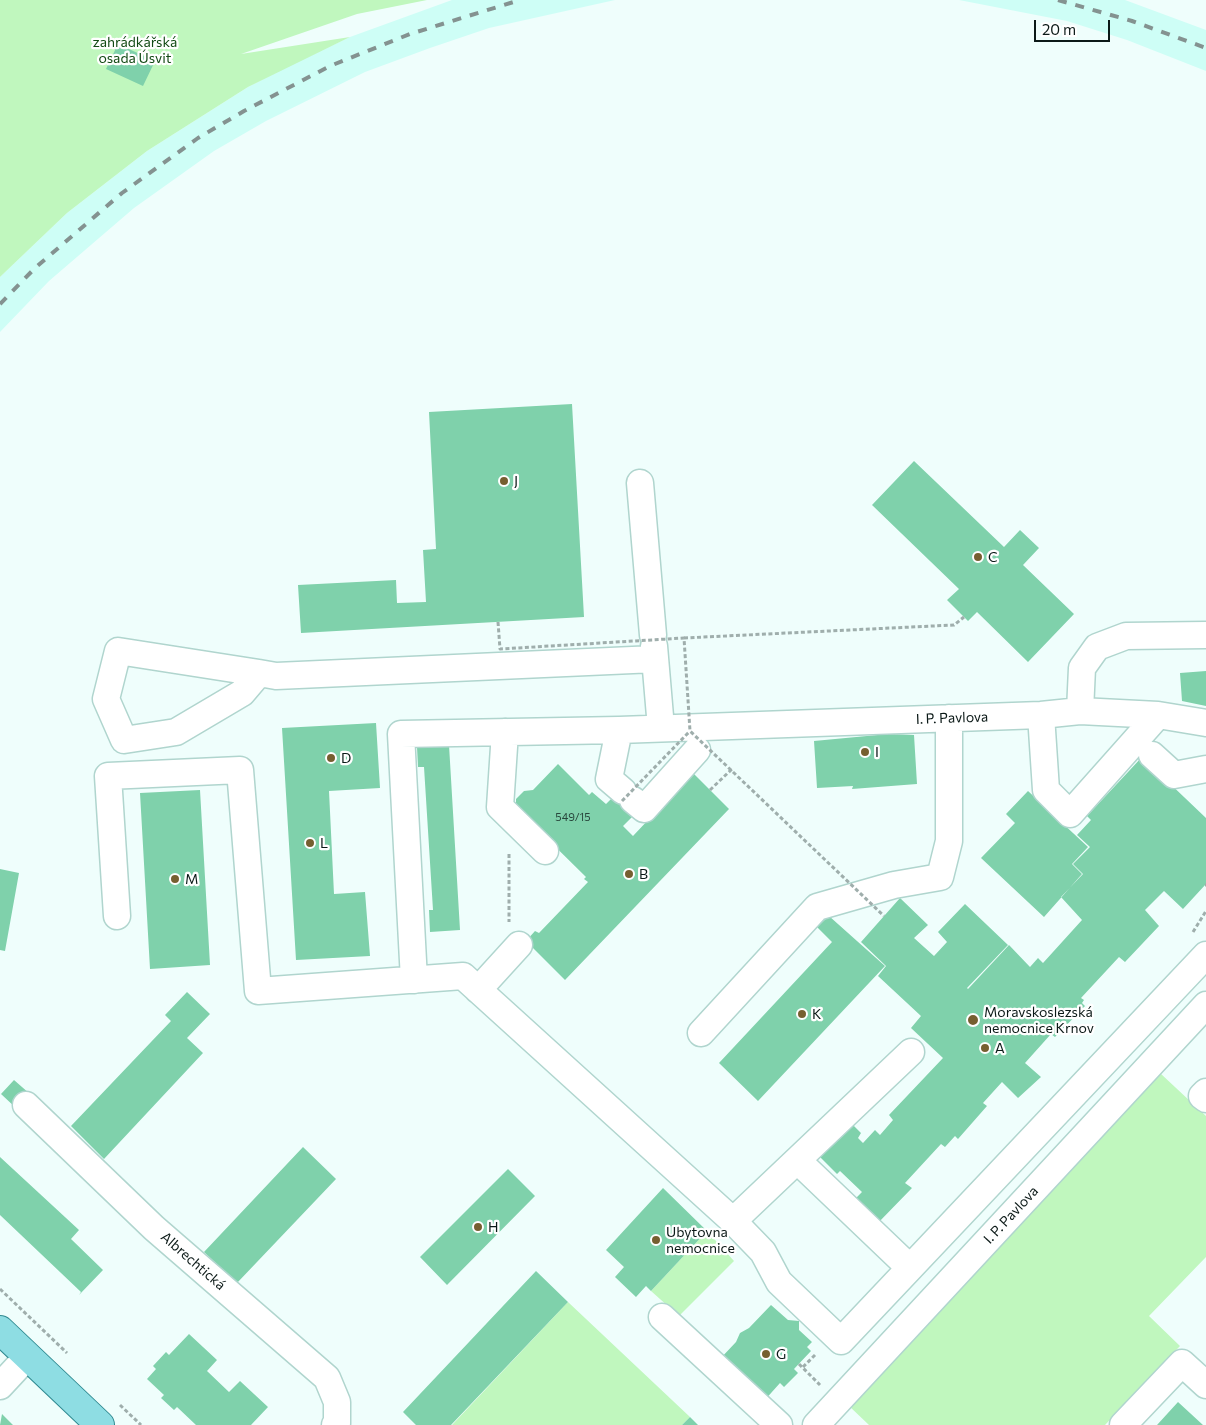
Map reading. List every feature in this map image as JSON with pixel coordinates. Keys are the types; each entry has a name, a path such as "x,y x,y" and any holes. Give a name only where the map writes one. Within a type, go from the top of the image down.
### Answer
{"main road":[{"path":"0,1330 100,1425"}],"street":[{"path":"640,483 661,728"},
{"path":"1080,711 1082,668 1097,647 1126,636 1206,634"},
{"path":"260,673 242,693 176,732 124,740 106,700 118,651 260,673 276,676 654,647"},
{"name":"I. P. Pavlova","path":"414,980 401,734 661,728 701,734 949,718 1041,715 1080,711 1158,715 1206,723"},
{"path":"1041,715 1046,790 1070,814 1158,715"},
{"path":"701,1033 817,907 894,886 940,878 948,841 949,718"},
{"path":"618,730 609,779 626,797 644,809 701,734"},
{"path":"505,732 500,807 545,851"},
{"path":"1152,755 1174,775 1206,769"},
{"path":"117,916 108,776 240,770 258,990 463,976 733,1220 763,1252 778,1282 841,1340 1206,955"},
{"path":"478,990 514,951"},
{"name":"I. P. Pavlova","path":"816,1425 1206,1005"},
{"path":"733,1220 798,1161 911,1052"},
{"path":"1206,1092 1202,1096 1206,1100"},
{"name":"Albrechtická","path":"26,1105 154,1228 327,1378 337,1402 337,1422 335,1425"},
{"path":"798,1161 910,1268"},
{"path":"662,1317 779,1425"},
{"path":"0,1386 28,1357"},
{"path":"1123,1425 1182,1363 1206,1385"}],"path":[{"path":"498,622 500,649 954,625 964,617"},
{"path":"684,638 701,734 732,770 884,916"},
{"path":"626,797 701,734"},
{"path":"710,790 732,770"},
{"path":"509,816 514,951"},
{"path":"799,1364 821,1385"}],"shaded area":[{"path":"452,0 615,0 489,28 430,48 365,72 266,121 214,151 134,208 49,281 0,332 0,277 67,213 147,151 248,87 297,62 350,37"},
{"path":"959,0 1125,0 1206,30 1206,71 1127,40 1067,21"}],"green space":[{"name":"zahrádkářská osada Úsvit","path":"0,0 427,0 357,14 241,54 350,37 248,87 147,151 67,213 0,277"},
{"path":"1160,1073 1206,1116 1206,1257 1149,1316 1180,1346 1105,1425 869,1425 848,1405"},
{"path":"707,1231 734,1261 679,1316 651,1291"},
{"path":"568,1302 690,1417 682,1425 452,1425"}],"building":[{"path":"118,44 155,61 143,86 106,69"},
{"name":"J","path":"572,404 584,617 301,633 298,585 396,580 397,603 426,602 423,550 436,549 429,412"},
{"name":"C","path":"914,461 1004,547 1020,530 1039,548 1023,565 1074,614 1028,662 977,612 968,621 947,600 959,589 872,505"},
{"path":"1206,671 1206,706 1182,701 1180,673"},
{"path":"376,723 380,788 329,791 334,894 365,892 370,956 296,960 282,728"},
{"name":"I","path":"888,734 914,735 917,784 852,789 853,786 817,788 814,741"},
{"path":"449,745 460,930 430,932 429,910 433,910 424,767 418,767 417,747"},
{"name":"A","path":"1142,757 1206,818 1206,884 1183,909 1164,891 1145,910 1159,926 1125,962 1119,957 1081,998 1084,1000 1082,1003 1085,1006 1055,1037 1051,1034 1025,1063 1041,1077 1018,1098 1002,1082 983,1103 987,1106 958,1139 955,1136 945,1147 941,1144 905,1183 912,1188 877,1224 853,1201 862,1192 840,1171 837,1174 817,1154 849,1121 861,1133 858,1138 863,1143 875,1130 880,1135 893,1120 889,1115 943,1058 911,1028 921,1016 878,976 886,966 861,942 900,898 928,925 914,938 934,956 947,942 938,932 965,904 1008,945 968,989 1009,945 1030,967 1038,958 1043,963 1082,920 1061,897 1083,874 1073,864 1090,847 1077,835 1091,820 1087,816"},
{"path":"558,764 589,795 592,792 606,804 615,795 635,814 623,826 633,836 683,783 690,770 729,809 565,980 526,941 535,931 539,933 588,882 584,879 586,877 516,808 516,799 524,791 533,790"},
{"name":"M","path":"200,790 210,965 150,969 140,793"},
{"path":"1028,791 1088,847 1072,864 1082,874 1044,917 981,858 1015,823 1006,814"},
{"path":"0,869 19,873 5,951 0,950"},
{"name":"K","path":"829,916 885,966 758,1101 719,1063 832,942 817,927"},
{"path":"187,992 210,1014 187,1038 203,1053 104,1159 71,1126 171,1021 165,1015"},
{"path":"14,1080 30,1094 16,1108 1,1094"},
{"path":"303,1147 336,1179 237,1283 204,1252"},
{"path":"0,1157 79,1230 71,1239 103,1270 79,1295 81,1292 0,1215"},
{"name":"H","path":"508,1169 535,1196 447,1285 420,1257"},
{"name":"Ubytovna nemocnice","path":"663,1188 707,1231 651,1291 646,1286 636,1297 615,1277 624,1267 606,1250"},
{"path":"536,1271 568,1302 451,1425 416,1425 403,1412"},
{"name":"G","path":"771,1305 788,1320 799,1321 799,1330 812,1342 807,1347 811,1351 794,1369 798,1373 784,1387 780,1383 763,1402 719,1360 736,1342 740,1333 749,1328"},
{"path":"189,1334 217,1360 207,1371 229,1392 240,1381 268,1407 251,1425 196,1425 177,1407 174,1410 161,1398 164,1395 147,1379 156,1369 153,1366 166,1352 169,1355"},
{"path":"1178,1402 1203,1425 1157,1425"},
{"path":"2,1414 13,1425 0,1425"},
{"path":"690,1417 698,1425 682,1425"}],"railway":[{"path":"0,304 35,268 122,193 198,138 244,111 330,66 410,34 520,0"},
{"path":"1058,0 1132,21 1206,48"}],"place":[{"name":"J","path":"504,481"},
{"name":"C","path":"978,557"},
{"name":"I","path":"865,752"},
{"name":"D","path":"331,758"},
{"name":"L","path":"310,843"},
{"name":"B","path":"629,874"},
{"name":"M","path":"175,879"},
{"name":"K","path":"802,1014"},
{"name":"Moravskoslezská nemocnice Krnov","path":"973,1020"},
{"name":"A","path":"985,1048"},
{"name":"H","path":"478,1227"},
{"name":"Ubytovna nemocnice","path":"656,1240"},
{"name":"G","path":"766,1354"}]}
